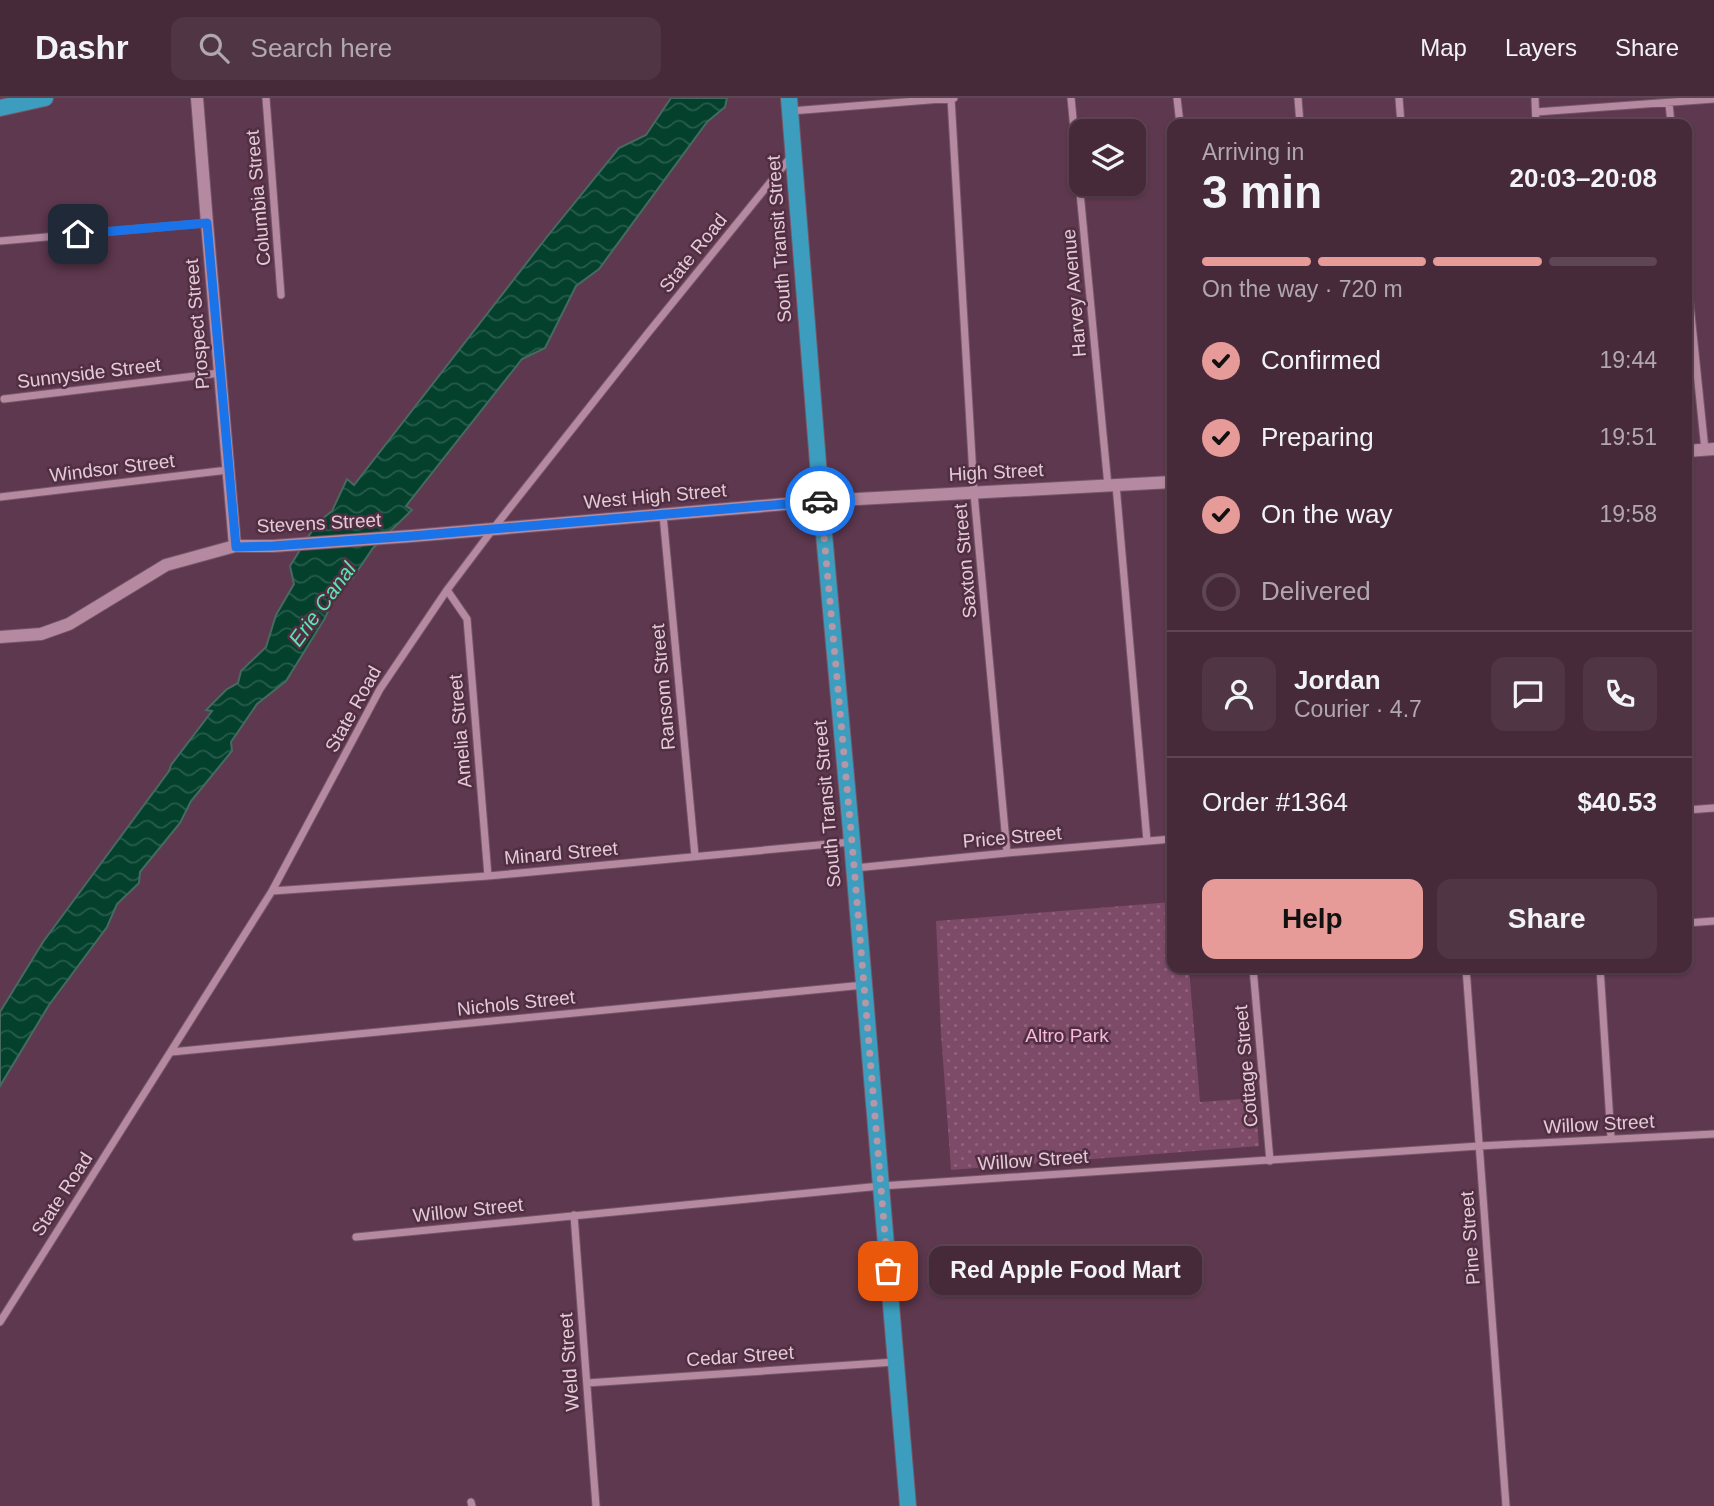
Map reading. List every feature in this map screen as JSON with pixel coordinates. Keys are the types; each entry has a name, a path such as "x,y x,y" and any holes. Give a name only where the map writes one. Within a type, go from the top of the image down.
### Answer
{"highway":[{"path":"0,108 46,98"},
{"name":"South Transit Street","path":"790,105 821,501 908,1506"}],"street":[{"name":"Prospect Street","path":"197,98 236,547"},
{"name":"Columbia Street","path":"266,98 281,295"},
{"path":"790,105 952,98"},
{"name":"Saxton Street","path":"952,98 974,493 1007,853"},
{"name":"Harvey Avenue","path":"1071,98 1147,842"},
{"path":"1178,98 1180,119"},
{"path":"1298,98 1300,119"},
{"path":"1399,98 1401,119"},
{"path":"1535,98 1536,119"},
{"path":"1536,112 1714,99"},
{"path":"1669,103 1671,119"},
{"name":"State Road","path":"0,1322 272,891 380,688 447,590 493,529 794,154"},
{"path":"0,241 207,223"},
{"path":"1692,313 1710,449 1692,451"},
{"name":"Sunnyside Street","path":"4,399 221,373"},
{"name":"Windsor Street","path":"0,497 228,470"},
{"name":"High Street","path":"821,501 1167,482"},
{"name":"West High Street","path":"493,529 821,501"},
{"name":"Ransom Street","path":"663,515 695,856"},
{"name":"Stevens Street","path":"0,637 41,634 69,624 166,565 236,547 493,529"},
{"name":"Amelia Street","path":"447,590 467,619 488,876"},
{"path":"1692,809 1714,807"},
{"name":"Price Street","path":"854,868 1167,840"},
{"name":"Minard Street","path":"272,891 488,876 852,842"},
{"path":"1692,923 1714,921"},
{"name":"Cottage Street","path":"1253,973 1270,1161"},
{"name":"Pine Street","path":"1466,973 1506,1506"},
{"path":"1601,973 1611,1138"},
{"name":"Nichols Street","path":"172,1052 864,985"},
{"name":"Willow Street","path":"356,1237 881,1186 1714,1133"},
{"name":"Weld Street","path":"574,1215 596,1506"},
{"name":"Cedar Street","path":"587,1383 896,1362"}],"green space":[{"name":"Altro Park","path":"1167,902 1167,973 1189,973 1200,1102 1255,1098 1259,1146 951,1170 936,921"}],"water":[{"name":"Erie Canal","path":"671,98 727,98 725,107 707,122 599,269 576,286 545,348 522,359 406,506 412,510 373,548 352,579 337,591 325,618 286,681 257,704 231,742 232,751 191,801 180,823 140,872 139,883 117,904 107,927 49,1005 0,1086 0,1012 43,942 212,711 206,710 227,689 238,683 241,671 266,647 276,615 294,584 290,566 317,523 332,511 347,479 354,485 619,148 646,135"}],"way so far":[{"path":"820,501 888,1271"}],"place":[{"name":"Red Apple Food Mart","path":"888,1271"}],"route":[{"path":"78,234 207,223 236,547 412,536 820,501"}]}
